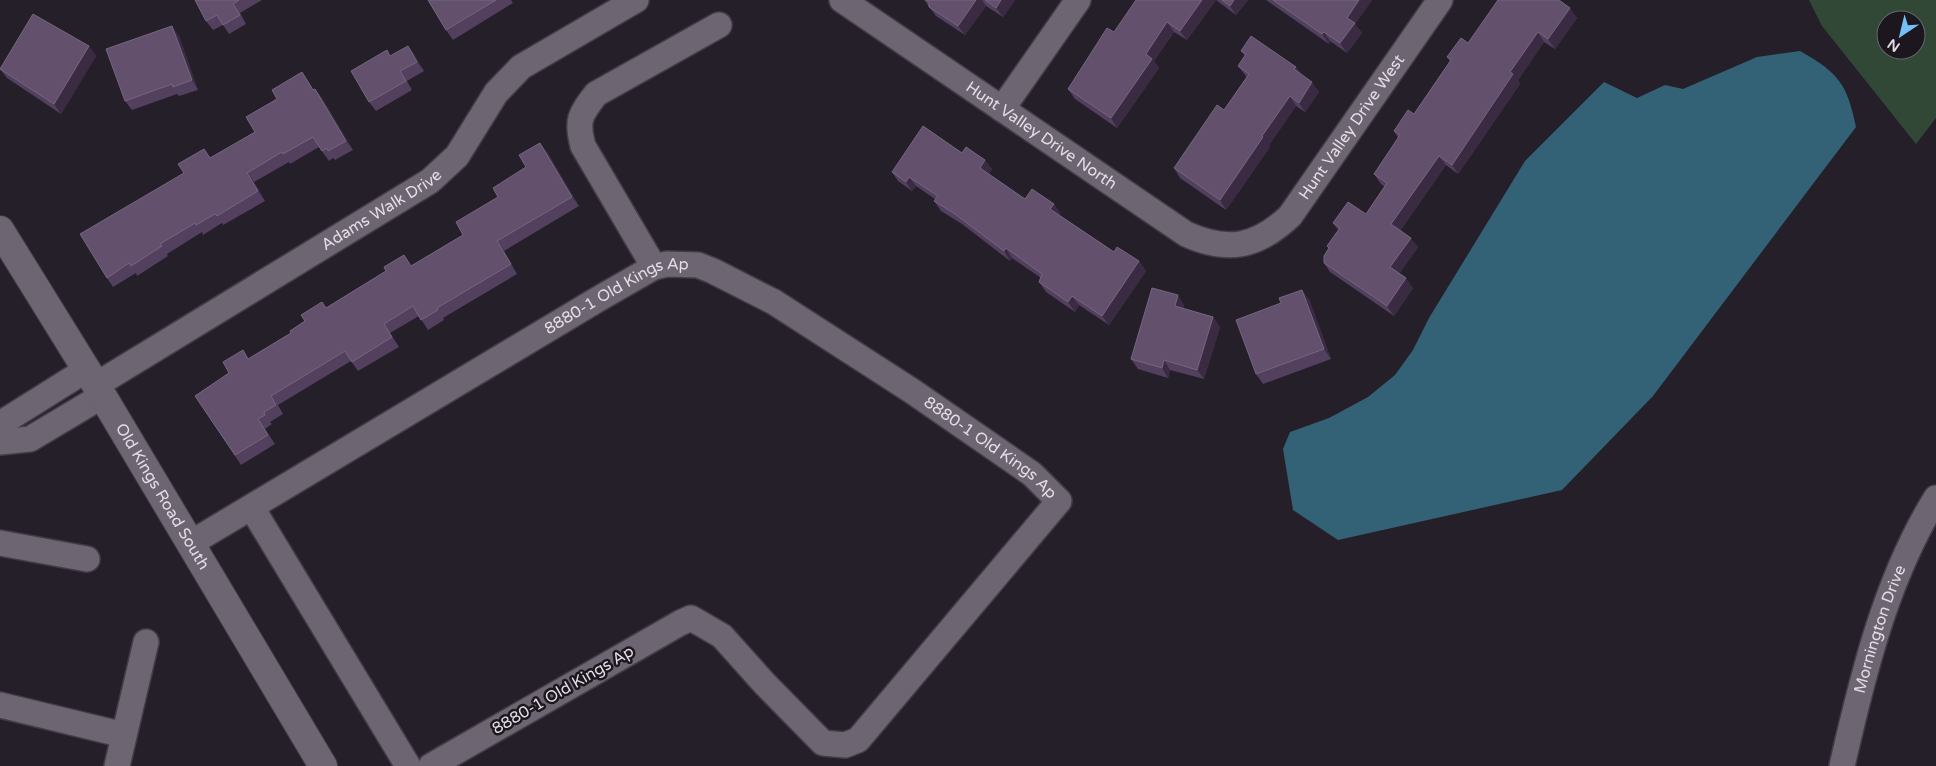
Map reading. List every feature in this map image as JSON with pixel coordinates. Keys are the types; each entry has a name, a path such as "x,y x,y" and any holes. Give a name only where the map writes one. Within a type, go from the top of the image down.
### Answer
{"street":[{"name":"Adams Walk Drive","path":"95,384 430,181 456,156 496,93 521,67 636,0"},
{"name":"Hunt Valley Drive North","path":"842,0 1186,234 1205,243 1226,246 1250,242"},
{"path":"1002,109 1078,0"},
{"name":"Hunt Valley Drive West","path":"1250,242 1275,230 1290,216 1440,0"},
{"path":"654,267 583,146 578,127 582,112 596,94 719,25"},
{"name":"Old Kings Road South","path":"0,230 95,384 323,766"},
{"name":"8880-1 Old Kings Ap","path":"191,544 654,267 667,264 698,265 774,302 912,391 1032,474 1059,501 858,740 845,745 822,743 722,636 692,618 680,623 431,766"},
{"path":"0,424 95,384"},
{"path":"0,442 30,440 95,384"},
{"name":"Mornington Drive","path":"1842,766 1858,696 1889,592 1936,498"},
{"path":"252,508 408,766"},
{"path":"0,543 87,559"},
{"path":"117,766 146,642"},
{"path":"0,705 124,735"}],"green space":[{"path":"1809,0 1936,0 1936,118 1916,144 1822,26"}],"water":[{"path":"1800,51 1824,66 1839,81 1849,100 1856,127 1653,396 1562,490 1338,540 1293,510 1283,449 1290,432 1329,418 1368,397 1395,375 1413,350 1429,318 1525,161 1604,82 1637,98 1665,85 1683,89 1757,57"}],"building":[{"path":"195,0 239,0 233,4 240,15 223,25 217,15 206,21"},
{"path":"428,0 496,0 446,30"},
{"path":"926,0 976,0 958,26 929,7 929,2"},
{"path":"985,0 1001,0 996,8"},
{"path":"1136,0 1202,0 1180,31 1167,22 1146,54 1152,59 1111,118 1068,89 1107,28 1114,32"},
{"path":"1222,0 1234,0 1230,6"},
{"path":"1273,0 1359,0 1347,18 1355,23 1340,43 1324,32 1322,34"},
{"path":"1498,0 1559,0 1570,8 1548,39 1538,32 1510,72 1513,74 1452,165 1439,156 1391,224 1411,238 1390,267 1406,278 1387,306 1324,263 1324,256 1329,248 1327,246 1340,228 1333,223 1348,202 1366,214 1387,183 1374,174 1400,135 1394,131 1408,110 1414,114 1451,60 1447,57 1461,38 1468,43"},
{"path":"33,14 89,46 54,104 0,69"},
{"path":"172,26 192,80 173,87 172,84 125,101 106,49"},
{"path":"1251,36 1296,67 1294,69 1312,82 1299,103 1290,96 1220,200 1174,168 1217,105 1224,110 1249,74 1238,66 1246,54 1241,51"},
{"path":"408,46 417,62 400,71 406,81 369,102 351,71 387,50 390,56"},
{"path":"302,72 313,90 315,89 346,141 328,151 327,148 322,151 313,137 283,154 282,152 247,173 258,191 217,216 215,214 196,225 195,223 160,244 162,246 131,266 129,263 107,278 80,234 184,173 178,164 204,149 210,158 255,132 246,117 277,99 272,90"},
{"path":"923,126 962,153 966,147 985,160 980,168 1025,199 1032,189 1054,204 1050,209 1114,252 1117,247 1139,261 1102,316 1072,296 1068,302 1039,282 1042,274 1006,248 1004,251 955,214 934,201 938,196 909,177 906,182 892,172"},
{"path":"540,143 572,197 497,241 511,264 437,308 438,310 421,320 413,306 384,324 392,337 352,362 345,351 271,396 276,405 264,412 265,415 258,419 268,435 235,455 195,396 229,373 223,362 243,350 248,359 291,333 290,331 305,321 301,315 322,302 326,308 386,271 384,267 404,255 411,266 463,235 456,222 498,197 493,188 526,167 519,155"},
{"path":"1152,288 1178,295 1175,306 1213,317 1197,370 1164,360 1162,368 1131,359"},
{"path":"1302,290 1324,349 1256,374 1236,320 1281,303 1279,298"}]}
